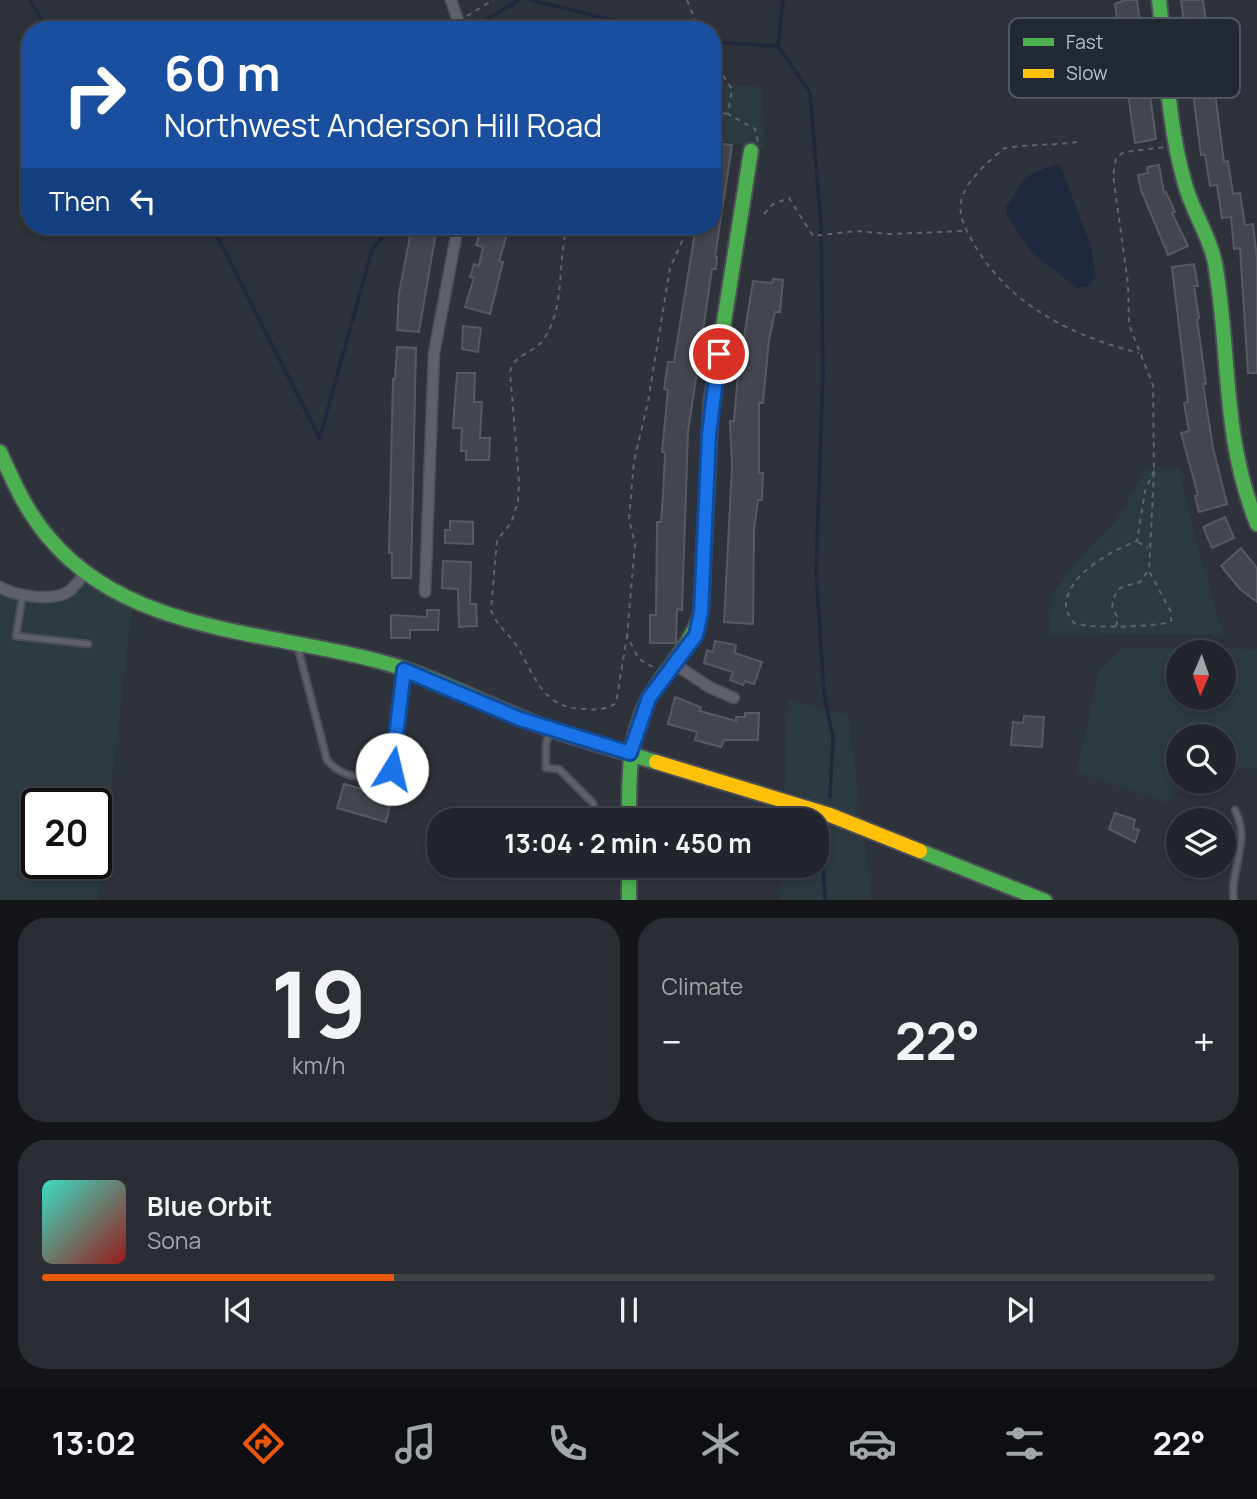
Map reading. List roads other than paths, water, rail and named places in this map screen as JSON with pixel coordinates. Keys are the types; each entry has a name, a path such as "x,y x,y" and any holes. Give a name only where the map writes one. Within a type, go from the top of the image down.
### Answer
{"main road":[{"path":"1159,0 1161,18"},
{"path":"1172,98 1185,185 1215,261 1229,416 1241,482 1257,524"},
{"path":"629,808 630,753 649,698 696,635 701,613 711,404 751,150"},
{"path":"0,452 20,497 34,519 59,549 85,573 117,594 162,613 365,656 550,729 830,815 1042,900"},
{"path":"629,878 629,900"}],"street":[{"path":"451,0 457,21"},
{"path":"425,592 434,353 456,235"},
{"path":"0,587 49,597 64,594 85,573"},
{"path":"676,665 709,687 734,698"}],"lane":[{"path":"23,593 16,636 88,644"},
{"path":"297,641 327,760 335,770 368,778 381,777 392,769 404,670"},
{"path":"550,729 546,744 546,768 559,769 593,803 594,808"},
{"path":"1236,812 1241,821 1243,844 1236,874"},
{"path":"1234,900 1235,878"}],"water":[{"path":"1054,164 1060,165 1090,243 1096,277 1089,286 1077,288 1032,253 1007,216 1006,207 1026,177"}],"waterway":[{"path":"30,0 43,21"},
{"path":"484,21 519,0"},
{"path":"530,0 618,21"},
{"path":"783,0 778,46 810,93 821,224 823,374 816,571 824,693 833,738 830,797"},
{"path":"721,43 778,46"},
{"path":"217,235 320,439"},
{"path":"320,437 372,250 384,235"},
{"path":"824,878 825,900"}]}
